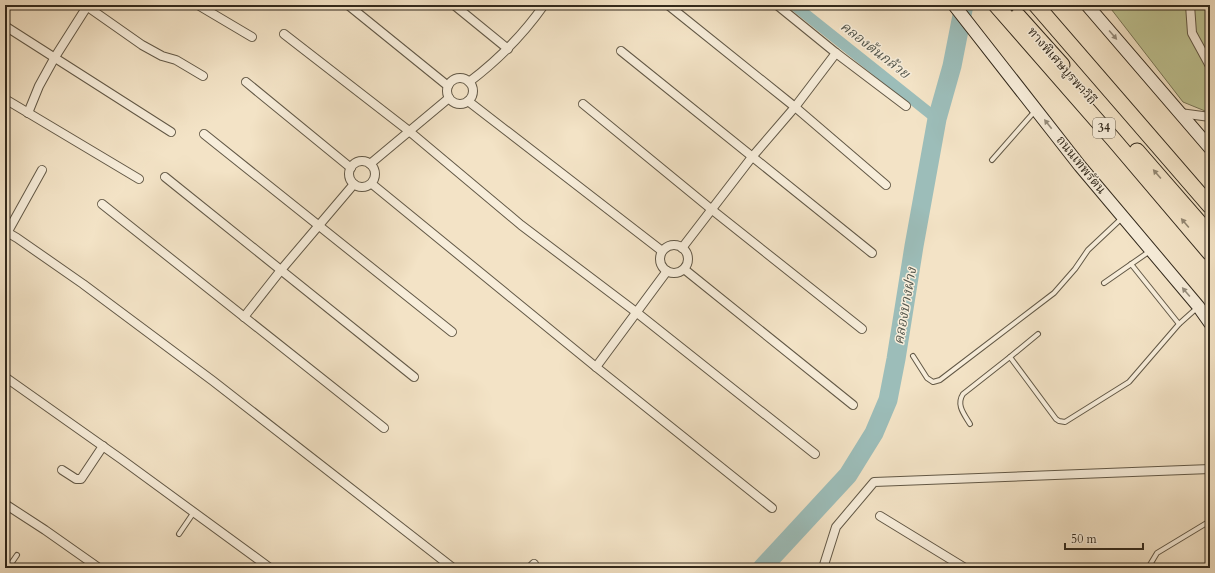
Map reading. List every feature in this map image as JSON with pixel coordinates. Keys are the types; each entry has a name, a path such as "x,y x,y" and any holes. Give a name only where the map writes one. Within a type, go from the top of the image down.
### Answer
{"highway":[{"name":"34","path":"996,5 1210,253"},
{"name":"ทางพิเศษบูรพาวิถี","path":"1009,5 1210,235"},
{"name":"ทางพิเศษบูรพาวิถี","path":"1036,5 1210,206"},
{"path":"1050,5 1210,193"}],"main road":[{"name":"ถนนเทพรัตน","path":"954,5 1080,166 1198,306 1210,323"},
{"path":"1087,5 1210,148"}],"street":[{"path":"28,113 39,86 86,5 142,45 162,56 176,60 203,76"},
{"path":"198,5 252,37"},
{"path":"348,5 448,86"},
{"path":"454,5 508,49"},
{"path":"469,82 508,49 531,23 544,5"},
{"path":"668,5 795,107 886,185"},
{"path":"777,5 836,53 906,106"},
{"path":"1190,5 1192,33 1210,66"},
{"path":"5,26 171,132"},
{"path":"284,34 409,131 521,225 636,312 815,454"},
{"path":"621,51 872,253"},
{"path":"682,248 752,156 795,107 836,53"},
{"path":"458,79 466,80 472,86 473,94 468,101 460,104 452,102 448,95 448,86 450,83 458,79"},
{"path":"246,82 351,168"},
{"path":"370,164 449,98"},
{"path":"5,99 140,179"},
{"path":"468,101 662,251"},
{"path":"583,104 711,209 862,329"},
{"path":"1180,113 1210,117"},
{"path":"204,134 452,332"},
{"path":"357,162 366,162 370,164 376,175 372,184 366,187 361,187 354,184 349,177 351,168 357,162"},
{"path":"42,170 6,232 83,284 207,376 453,568"},
{"path":"165,177 414,377"},
{"path":"244,317 281,270 354,184"},
{"path":"372,184 596,367 772,508"},
{"path":"102,204 384,428"},
{"path":"674,245 682,248 686,252 688,261 684,269 676,273 667,271 660,264 659,260 662,251 665,248 674,245"},
{"path":"684,269 853,405"},
{"path":"596,367 667,271"},
{"path":"5,377 103,446 270,568"},
{"path":"62,470 76,479 81,478 103,446"},
{"path":"823,568 836,527 874,482 1210,469"},
{"path":"5,504 99,568"},
{"path":"880,516 965,568"}],"lane":[{"path":"992,160 1036,110"},
{"path":"913,356 927,378 932,382 940,380 1054,293 1075,269 1088,250 1123,217"},
{"path":"1104,282 1151,251"},
{"path":"1131,264 1179,324"},
{"path":"1010,357 1056,419 1059,422 1065,422 1129,382 1179,324 1198,306"},
{"path":"970,424 960,405 960,399 964,394 1038,334"},
{"path":"179,534 194,512"},
{"path":"1148,568 1157,553 1210,521"},
{"path":"8,568 17,555"}],"green space":[{"path":"1108,5 1210,5 1210,113 1183,102"}],"waterway":[{"name":"คลองต้นกล้วย","path":"794,5 937,119"},
{"name":"คลองบางฝาง","path":"762,568 848,475 874,433 888,400 937,119 952,66 964,5"}]}
